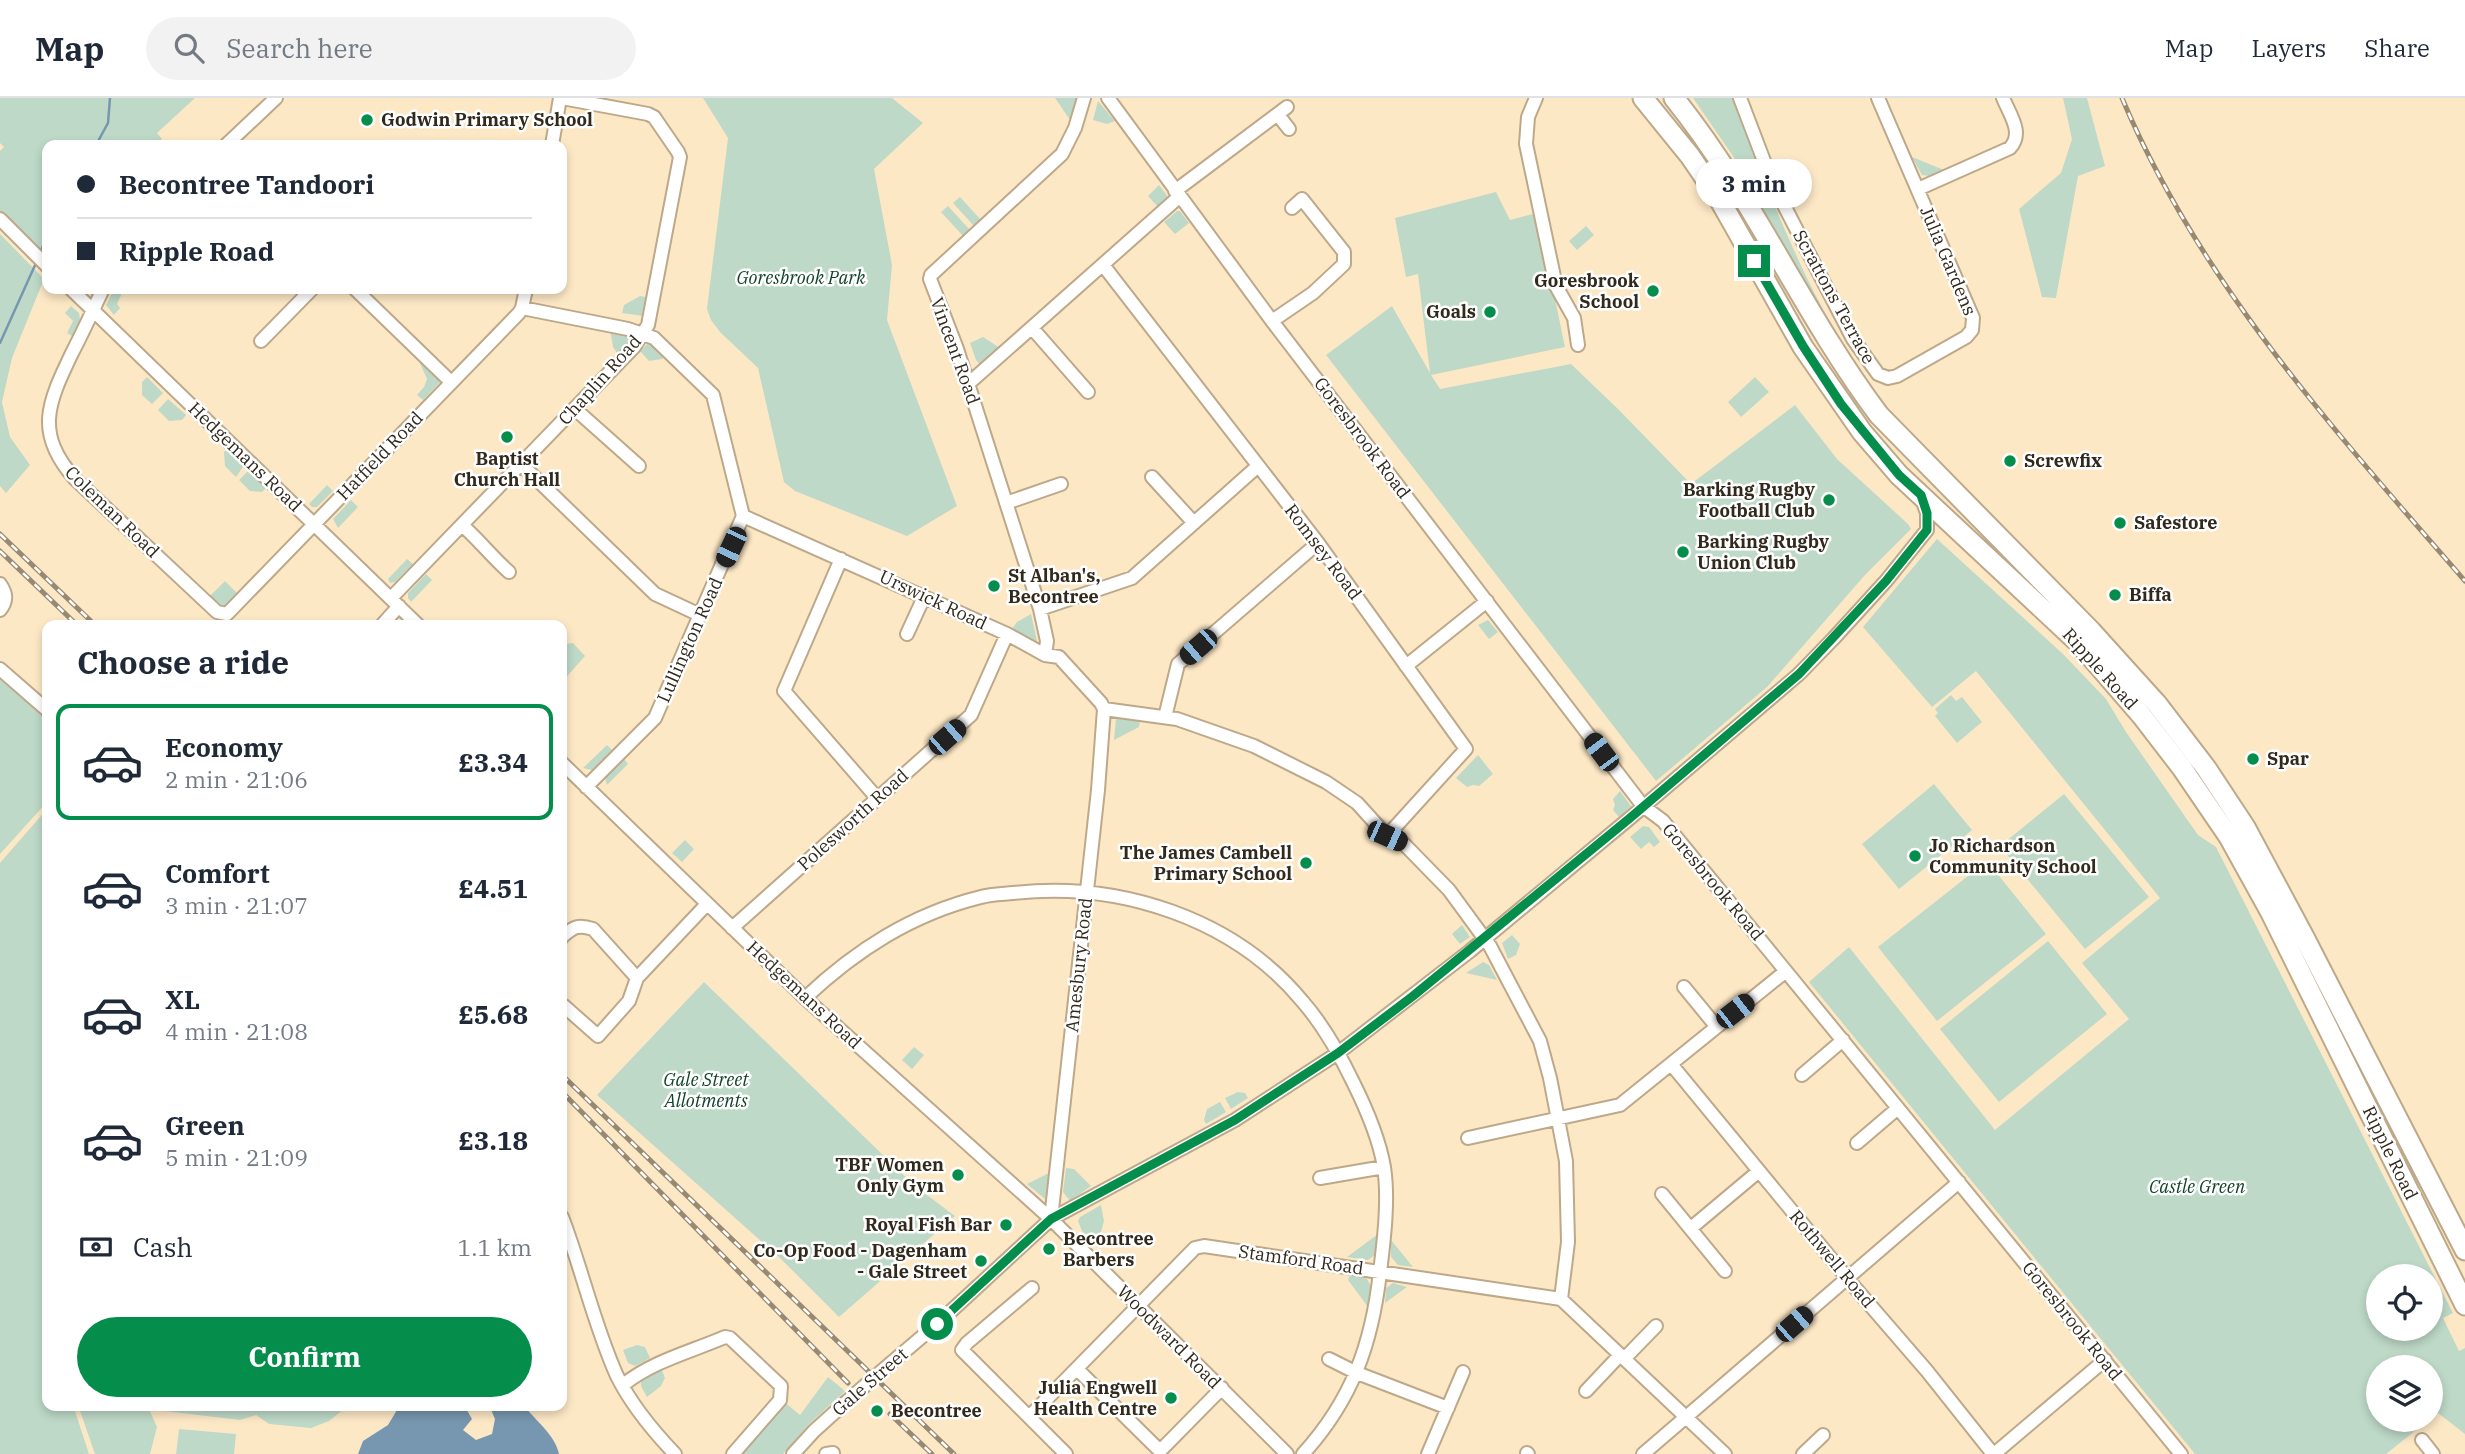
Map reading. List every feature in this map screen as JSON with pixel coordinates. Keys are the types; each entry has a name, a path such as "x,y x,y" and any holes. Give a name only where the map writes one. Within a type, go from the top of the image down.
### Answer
{"highway":[{"name":"Ripple Road","path":"1643,98 1690,156 1718,197 1803,346 1841,404 1892,466 2079,643 2142,716 2182,768 2229,837 2271,913 2465,1305"},
{"name":"Ripple Road","path":"1674,98 1731,179 1804,303 1879,415 2091,631 2157,704 2207,768 2245,827 2304,937 2465,1250"}],"street":[{"path":"231,140 276,98"},
{"path":"553,140 561,98"},
{"name":"Chaplin Road","path":"385,620 395,602 462,525 634,347 648,325 680,157 654,117 649,114 561,98"},
{"name":"Vincent Road","path":"1045,655 1047,641 1040,609 968,384 931,283 931,275 1054,163 1070,139 1084,98"},
{"name":"Goresbrook Road","path":"1108,98 1272,321 1643,806 1663,821 2181,1454"},
{"path":"1536,98 1528,117 1526,144 1556,286 1574,318 1578,345"},
{"name":"Scrattons Terrace","path":"1740,98 1772,182 1811,260 1865,359 1884,377"},
{"name":"Julia Gardens","path":"1878,98 1974,324 1966,337 1897,376 1884,377"},
{"path":"1918,189 2011,148 2016,142 2017,131 2003,98"},
{"path":"968,384 1177,194 1282,111 1289,129"},
{"path":"1272,321 1313,293 1344,264 1343,252 1302,199 1292,208"},
{"path":"0,219 42,260"},
{"name":"Romsey Road","path":"1103,264 1318,543 1466,749 1387,836"},
{"name":"Hedgemans Road","path":"76,294 413,620"},
{"name":"Coleman Road","path":"101,294 52,394 49,431 54,448 62,464 75,479 217,612 223,614"},
{"path":"261,341 307,294"},
{"path":"360,294 452,382"},
{"path":"525,294 522,308 643,333 654,338 713,395 743,516"},
{"name":"Hatfield Road","path":"223,614 231,611 522,308"},
{"path":"1032,328 1088,392"},
{"path":"575,409 639,466"},
{"path":"522,464 654,594 700,615"},
{"path":"1040,609 1132,578 1258,466"},
{"path":"1152,477 1194,523"},
{"path":"1006,503 1061,484"},
{"path":"1921,495 1927,513 1927,530 1954,527"},
{"name":"Urswick Road","path":"743,516 1007,634 1045,655 1059,657 1104,709"},
{"name":"Lullington Road","path":"586,787 655,718 743,516"},
{"path":"462,525 509,572"},
{"name":"Gale Street","path":"793,1454 845,1403 937,1324 1051,1219 1235,1120 1338,1053 1484,939 1799,674 1886,581 1927,530"},
{"path":"1165,717 1178,664 1318,543"},
{"path":"841,559 785,691 877,798"},
{"path":"0,584 6,595 0,610"},
{"path":"907,634 924,597"},
{"path":"1406,666 1487,601"},
{"name":"Polesworth Road","path":"732,928 971,715 1007,634"},
{"path":"0,669 42,706"},
{"path":"1104,709 1165,717 1254,746 1326,782 1357,803 1387,836 1404,844 1439,878 1490,946 1540,1041 1566,1161 1569,1216 1567,1269 1561,1299 1725,1454"},
{"name":"Amesbury Road","path":"1051,1219 1098,790 1104,709"},
{"name":"Hedgemans Road","path":"567,768 805,998 1051,1219"},
{"path":"805,998 844,964 883,936 916,918 983,896 1040,890 1087,891 1176,912 1237,943 1271,969 1302,1000 1338,1053 1365,1106 1384,1167 1385,1226 1372,1325 1357,1373 1331,1419 1303,1454"},
{"path":"567,1009 598,1037 629,1001 638,978 707,904"},
{"path":"567,932 573,926 593,929 638,978"},
{"path":"1468,1138 1620,1105 1786,971"},
{"path":"1684,987 1716,1026"},
{"path":"1802,1075 1843,1040"},
{"name":"Rothwell Road","path":"1671,1064 1994,1454"},
{"path":"1857,1143 1898,1108"},
{"path":"1320,1178 1384,1167"},
{"path":"1691,1228 1759,1171"},
{"path":"1643,1454 1959,1182"},
{"path":"1662,1194 1725,1271"},
{"name":"Woodward Road","path":"1051,1219 1287,1454"},
{"path":"567,1232 594,1313 623,1385 650,1426 675,1454"},
{"name":"Stamford Road","path":"1029,1417 1195,1248 1204,1246 1561,1299"},
{"path":"1032,1288 962,1350 1066,1454"},
{"path":"1586,1391 1656,1326"},
{"path":"623,1385 642,1370 655,1364 725,1337 730,1338 781,1386 780,1400 733,1454"},
{"path":"1329,1360 1448,1408"},
{"path":"1994,1454 2105,1360"},
{"path":"1077,1369 1160,1451 1222,1388"},
{"path":"1428,1454 1463,1372"},
{"path":"1803,1454 1823,1435"},
{"path":"2422,1440 2433,1454"}],"green space":[{"path":"0,98 195,98 157,133 161,140 42,140 42,255 0,214 0,151 4,147 0,143"},
{"name":"Goresbrook Park","path":"703,98 892,98 923,123 874,169 892,265 887,320 957,506 907,536 795,491 784,482 758,368 720,332 707,309 728,138"},
{"path":"1055,98 1080,98 1073,120 1070,120"},
{"path":"1693,98 1732,98 1789,240 1823,309 1867,383 1910,434 1908,435 1855,372 1733,156"},
{"path":"2063,98 2087,98 2105,166 2078,176 2056,298 2042,297 2019,209 2061,173 2072,139"},
{"path":"1098,101 1115,121 1107,124 1093,120"},
{"path":"1912,157 1944,170 1929,176 1922,175"},
{"path":"1159,185 1168,197 1158,207 1148,196"},
{"name":"Barking Rugby Union Club","path":"1496,192 1510,220 1537,213 1565,347 1431,375 1440,389 1571,364 1691,484 1795,405 1837,459 1911,529 1865,575 1767,687 1656,781 1326,355 1392,306 1430,373 1418,274 1406,277 1395,218"},
{"path":"960,197 981,220 974,226 953,203"},
{"path":"948,206 970,230 963,236 941,212"},
{"path":"1180,211 1189,223 1175,234 1164,222"},
{"path":"1586,226 1594,235 1577,250 1569,241"},
{"path":"0,234 42,277 42,284 12,358 2,402 10,437 30,465 6,493 0,486"},
{"path":"112,294 122,294 117,304 120,308 114,315 106,305"},
{"path":"640,296 651,298 644,316 622,313 624,305"},
{"path":"71,306 79,313 80,320 72,336 67,333 73,321 65,313"},
{"path":"610,329 632,335 631,340 617,353 613,347"},
{"path":"983,337 1000,348 981,366 970,343"},
{"path":"649,342 668,354 662,359 649,361 640,351"},
{"path":"423,356 443,379 423,400 417,395 427,379 419,361"},
{"path":"147,377 163,393 152,404 142,395 142,382"},
{"path":"1755,377 1769,392 1741,417 1728,402"},
{"path":"168,399 186,415 182,420 169,421 158,410"},
{"path":"228,448 245,464 236,477 225,466 224,452"},
{"path":"249,470 268,486 262,492 250,491 239,480"},
{"path":"327,485 333,491 317,507 312,507 309,504"},
{"path":"351,500 358,507 338,528 333,519"},
{"name":"Castle Green","path":"1937,539 2063,654 2106,699 2198,835 2216,847 2428,1264 2366,1264 2366,1341 2443,1341 2443,1318 2459,1351 2465,1348 2465,1434 2443,1417 2443,1355 2366,1355 2366,1432 2414,1432 2386,1454 2195,1454 1809,982 1849,947 1995,1130 2129,1019 2082,963 2160,898 1976,671 1932,707 1863,627"},
{"path":"407,559 413,564 395,582 390,583 388,579"},
{"path":"426,574 432,580 411,602 408,593"},
{"path":"225,581 238,594 227,605 222,606 210,596"},
{"path":"1031,614 1037,641 1033,644 1009,633 1017,622"},
{"path":"1488,620 1498,632 1489,639 1478,625"},
{"path":"573,643 585,656 567,676 567,644"},
{"path":"0,676 42,712 42,808 0,854"},
{"path":"1951,695 1956,701 1962,697 1982,722 1957,743 1935,716 1938,713 1935,709"},
{"path":"1116,718 1140,720 1139,727 1114,740"},
{"path":"607,745 612,750 592,770 583,768"},
{"path":"1478,755 1493,774 1479,786 1467,787 1456,778"},
{"path":"624,759 628,764 607,785 605,778"},
{"path":"1934,784 1972,830 1899,889 1862,844"},
{"path":"1620,791 1631,806 1619,817 1613,810 1613,799"},
{"path":"2064,794 2149,897 2085,949 2000,846"},
{"path":"42,815 42,1411 75,1411 89,1454 0,1454 0,863"},
{"path":"1643,826 1649,827 1660,842 1654,847 1649,842 1641,849 1630,837"},
{"path":"685,840 694,849 682,862 672,853"},
{"path":"1987,861 2046,934 1937,1021 1878,947"},
{"path":"1462,925 1470,937 1460,944 1452,934"},
{"path":"1512,935 1520,944 1516,955 1508,959 1502,943"},
{"path":"2048,941 2107,1014 1999,1102 1940,1029"},
{"path":"1483,962 1489,965 1497,980 1466,973"},
{"name":"Gale Street Allotments","path":"704,982 915,1186 955,1216 839,1317 781,1259 597,1095"},
{"path":"914,1047 924,1055 912,1069 902,1060"},
{"path":"1238,1092 1245,1093 1248,1098 1231,1109 1225,1098"},
{"path":"1220,1102 1226,1112 1206,1124 1204,1120 1207,1109"},
{"path":"1066,1168 1074,1169 1091,1186 1070,1201 1063,1192"},
{"path":"1049,1173 1046,1197 1045,1199 1027,1184"},
{"path":"1101,1205 1104,1221 1097,1247 1082,1231 1078,1221 1080,1217"},
{"path":"1378,1234 1375,1255 1368,1260 1347,1257"},
{"path":"1391,1240 1413,1267 1398,1265 1391,1257"},
{"path":"1350,1275 1367,1279 1372,1288 1368,1307 1348,1280"},
{"path":"1393,1283 1407,1287 1385,1303 1386,1288"},
{"name":"Castle Green","path":"2443,1293 2453,1313 2443,1318"},
{"path":"637,1345 645,1347 650,1358 635,1366 628,1363 623,1350"},
{"path":"661,1368 665,1378 661,1386 647,1397 641,1380"},
{"path":"828,1377 845,1391 809,1424 783,1454 736,1454 783,1401 800,1415"},
{"path":"80,1411 150,1411 157,1427 150,1454 95,1454"},
{"path":"165,1411 342,1411 329,1421 311,1428 269,1424 256,1415 240,1420"},
{"path":"179,1429 236,1434 234,1454 176,1454"}],"water":[{"path":"396,1411 467,1411 472,1419 463,1430 476,1440 492,1434 495,1419 492,1411 529,1411 549,1434 559,1454 358,1454 363,1441 388,1425"}],"waterway":[{"path":"99,140 108,123 110,98"},
{"path":"40,253 42,248"},
{"path":"0,343 36,263"}],"railway":[{"path":"2122,98 2154,166 2190,230 2231,293 2320,411 2465,581"},
{"path":"0,534 90,620"},
{"path":"0,551 72,620"},
{"path":"567,1080 954,1454"},
{"path":"567,1097 848,1383"},
{"path":"890,1414 932,1454"}],"place":[{"name":"Godwin Primary School","path":"367,120"},
{"name":"Goresbrook School","path":"1653,291"},
{"name":"Goals","path":"1490,312"},
{"name":"Baptist Church Hall","path":"507,437"},
{"name":"Screwfix","path":"2010,461"},
{"name":"Barking Rugby Football Club","path":"1829,500"},
{"name":"Safestore","path":"2120,523"},
{"name":"Barking Rugby Union Club","path":"1683,552"},
{"name":"St Alban's, Becontree","path":"994,586"},
{"name":"Biffa","path":"2115,595"},
{"name":"Spar","path":"2253,759"},
{"name":"Jo Richardson Community School","path":"1915,856"},
{"name":"The James Cambell Primary School","path":"1306,863"},
{"name":"TBF Women Only Gym","path":"958,1175"},
{"name":"Royal Fish Bar","path":"1006,1225"},
{"name":"Becontree Barbers","path":"1049,1249"},
{"name":"Co-Op Food - Dagenham - Gale Street","path":"981,1261"},
{"name":"Julia Engwell Health Centre","path":"1171,1398"},
{"name":"Becontree","path":"877,1411"}],"route":[{"path":"937,1324 1051,1219 1235,1120 1338,1053 1470,951 1799,674 1886,581 1927,530 1927,513 1921,495 1899,475 1841,404 1803,346 1754,261"}]}
